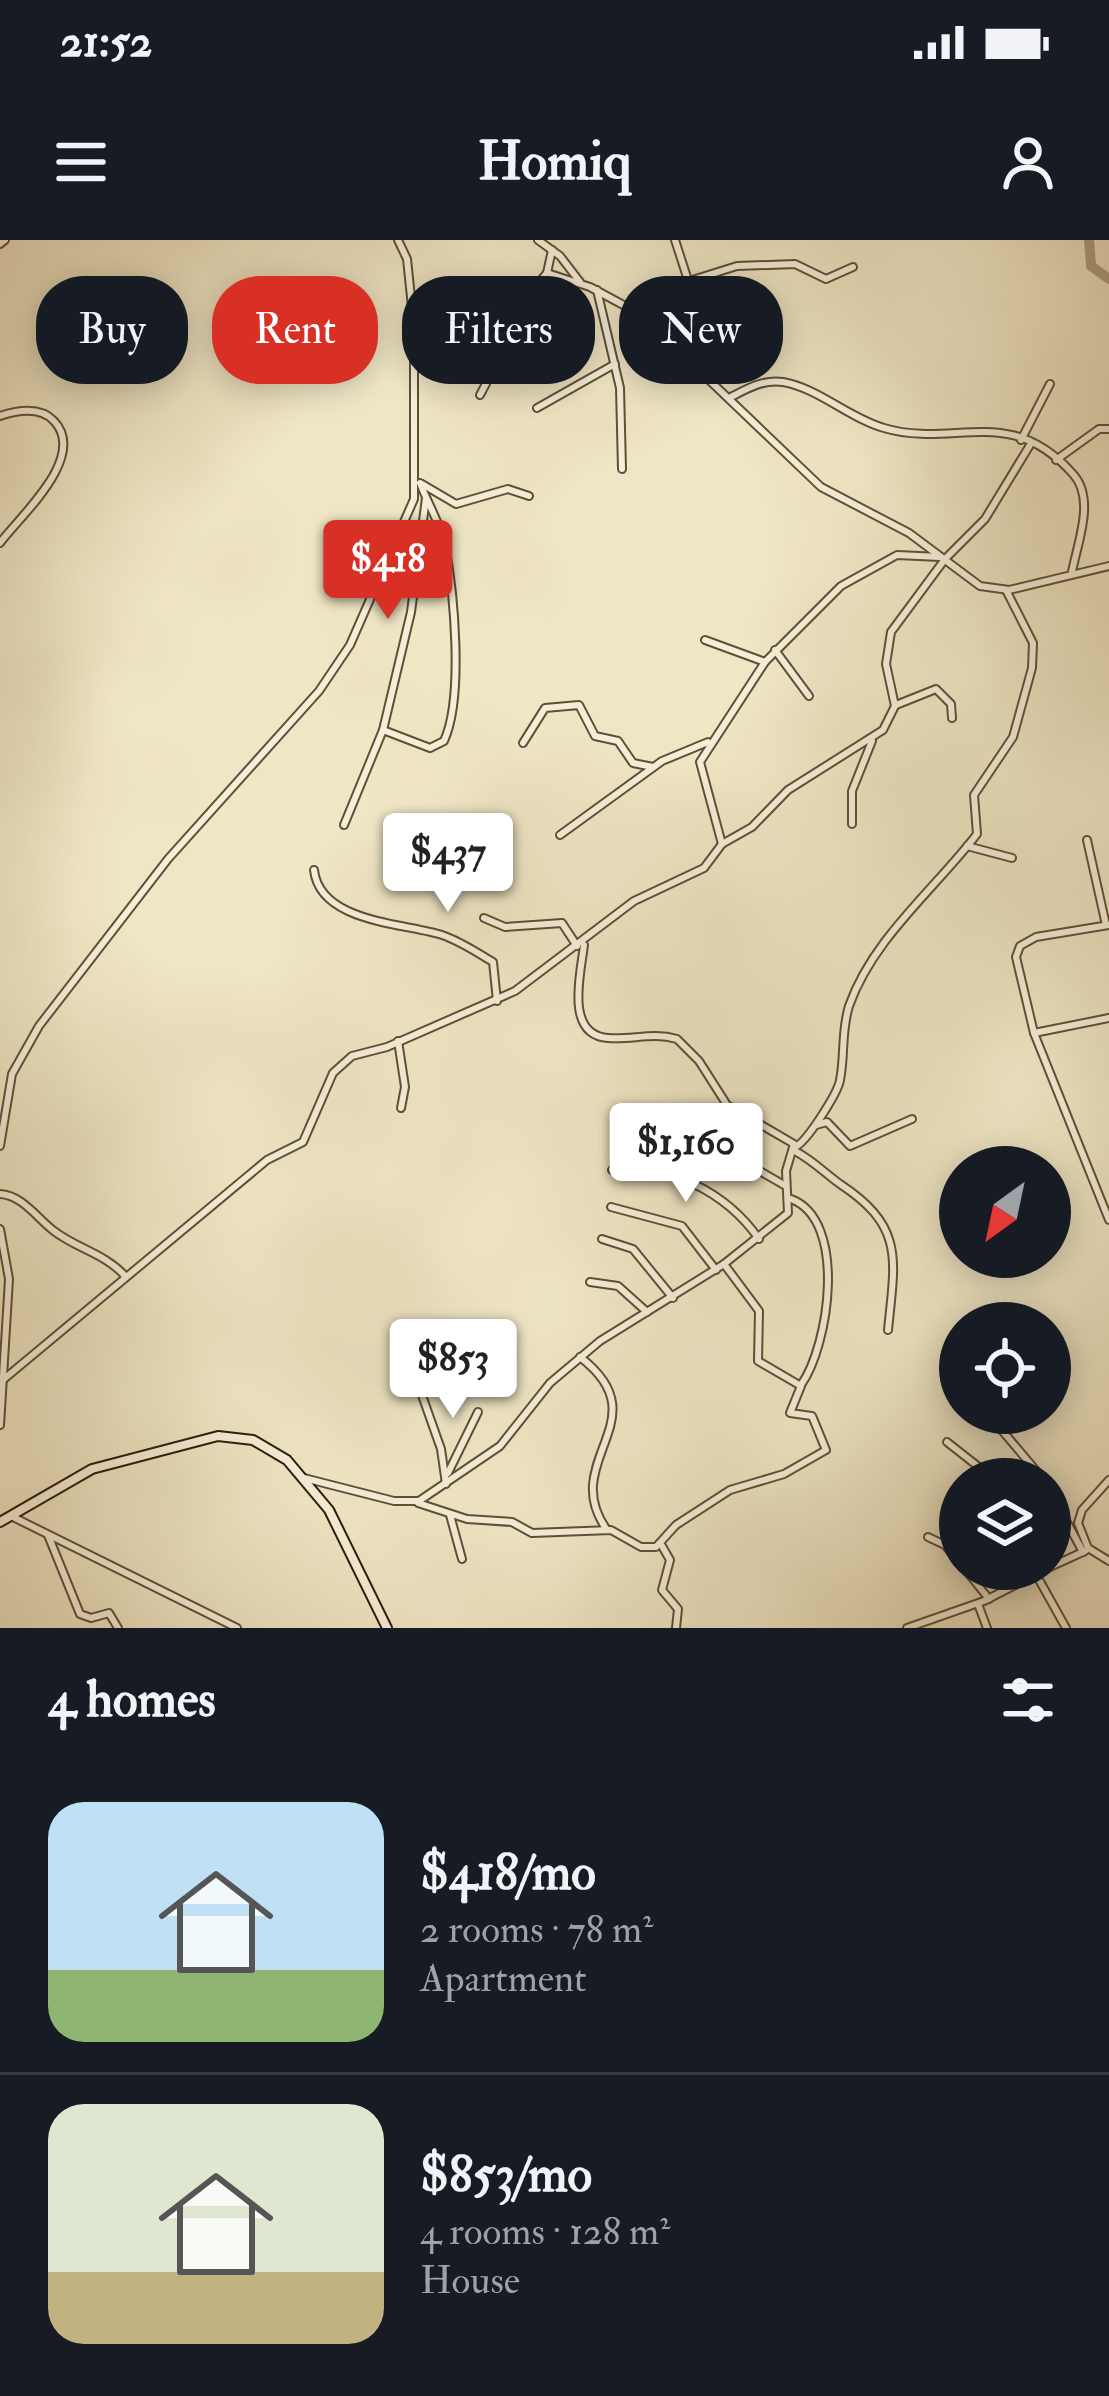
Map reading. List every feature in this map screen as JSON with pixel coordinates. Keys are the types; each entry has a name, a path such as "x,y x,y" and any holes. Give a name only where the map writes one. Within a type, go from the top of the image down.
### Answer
{"street":[{"path":"398,240 409,276"},
{"path":"538,240 575,276"},
{"path":"674,240 684,276"},
{"path":"544,276 552,250"},
{"path":"705,276 737,266 795,265 826,279 854,267"},
{"path":"547,273 558,276"},
{"path":"597,290 615,364 622,469"},
{"path":"597,290 619,303"},
{"path":"537,408 615,364"},
{"path":"731,397 758,384 781,382 863,420 911,435 984,428 1021,440 1073,474 1084,497 1070,575"},
{"path":"0,1146 12,1074 32,1036 168,859 338,667 409,514 417,482 415,384"},
{"path":"480,394 485,384"},
{"path":"718,384 821,487 890,521 980,586 1006,590 1109,566"},
{"path":"1021,440 1051,384"},
{"path":"0,416 21,410 43,413 57,424 64,443 52,477 0,543"},
{"path":"1056,460 1092,433 1109,429"},
{"path":"4,1379 267,1160 303,1142 326,1088 345,1061 497,1001 634,902 704,868 722,844 752,827 788,790 874,738 892,718 895,706 887,643 897,621 945,558 985,519 1030,445"},
{"path":"417,482 456,504 508,489 530,496"},
{"path":"383,730 430,748 444,741 450,727 457,656 444,542 417,482"},
{"path":"344,825 383,730 411,612 426,498"},
{"path":"722,844 699,771 710,742 738,710 765,662 864,569 897,555 945,558"},
{"path":"304,1478 417,1502 450,1515 497,1519 542,1534 608,1530 644,1547 661,1545 676,1525 724,1493 784,1474 828,1448 812,1416 790,1412 825,1336 828,1292 814,1218 791,1199 786,1171 795,1149 807,1142 840,1082 839,1054 856,992 911,909 979,829 973,800 976,788 1013,737 1032,668 1033,643 1006,590"},
{"path":"705,640 765,662"},
{"path":"775,650 809,696"},
{"path":"895,706 936,688 951,704 952,718"},
{"path":"523,742 544,708 579,705 595,736 618,741 634,764 652,767"},
{"path":"852,824 852,791 874,738"},
{"path":"560,835 652,767 710,742"},
{"path":"1087,840 1107,925 1036,937 1020,946 1018,972 1034,1033 1109,1220"},
{"path":"967,846 1012,858"},
{"path":"314,871 322,892 364,919 446,936 493,962 497,1001"},
{"path":"484,918 506,927 562,923 580,944 578,1006 593,1033 609,1038 676,1039 699,1061 727,1105 862,1198 887,1224 893,1249 888,1330"},
{"path":"1034,1033 1109,1018"},
{"path":"398,1041 405,1087 401,1108"},
{"path":"816,1125 827,1122 850,1146 912,1119"},
{"path":"632,1132 717,1146 787,1186"},
{"path":"612,1170 653,1170 686,1180 740,1216 759,1239"},
{"path":"0,1194 12,1195 61,1236 104,1257 126,1277"},
{"path":"417,1502 500,1446 550,1383 580,1357 782,1221 791,1199"},
{"path":"610,1207 682,1226 758,1311 758,1361 801,1386"},
{"path":"0,1229 9,1279 0,1425"},
{"path":"602,1239 633,1249 673,1298"},
{"path":"590,1282 618,1286 647,1312"},
{"path":"580,1357 614,1394 615,1410 599,1452 593,1492 608,1530"},
{"path":"412,1367 446,1480"},
{"path":"446,1480 478,1412"},
{"path":"1005,1434 1025,1458"},
{"path":"0,1522 92,1469 218,1436 264,1445 304,1478 329,1510 387,1628"},
{"path":"947,1442 967,1458"},
{"path":"1086,1550 1078,1516 1109,1480"},
{"path":"450,1515 462,1559"},
{"path":"11,1516 237,1628"},
{"path":"1071,1525 1086,1550 1109,1561"},
{"path":"48,1535 56,1566 80,1614 109,1612 118,1628"},
{"path":"928,1537 939,1546"},
{"path":"661,1545 670,1560 662,1590 679,1609 676,1628"},
{"path":"1071,1557 1086,1550"},
{"path":"982,1590 989,1599"},
{"path":"907,1628 1004,1590"},
{"path":"1044,1590 1066,1628"},
{"path":"978,1604 987,1628"}],"waterway":[{"path":"1089,240 1091,266 1109,279"}]}
